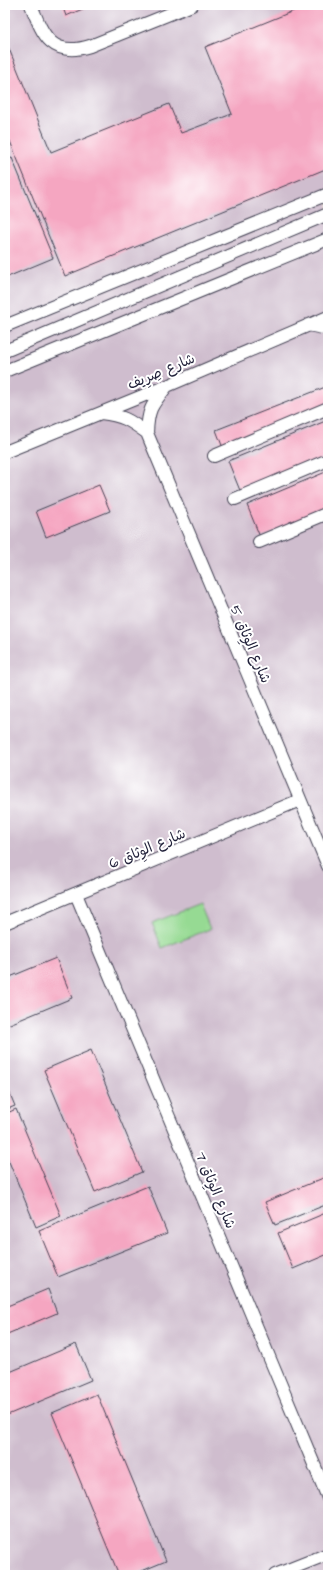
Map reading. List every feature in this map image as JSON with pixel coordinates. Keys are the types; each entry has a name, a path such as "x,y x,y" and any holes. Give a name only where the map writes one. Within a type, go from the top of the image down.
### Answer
{"street":[{"path":"31,5 43,33 50,41 69,49 80,49 90,46 176,8 192,5"},
{"path":"5,326 328,194"},
{"path":"5,351 328,214"},
{"path":"258,223 264,242"},
{"path":"5,371 328,238"},
{"path":"72,298 81,319"},
{"name":"شارع صِرِيف","path":"5,452 167,386 328,317"},
{"path":"308,325 328,329"},
{"name":"شارع الوِثاق 5","path":"167,386 150,408 147,419 146,434 328,866"},
{"path":"214,456 328,408"},
{"name":"شارع الوِثاق 5","path":"100,413 128,419 146,434"},
{"path":"235,499 328,460"},
{"path":"259,542 328,514"},
{"name":"شارع الوِثاق 6","path":"5,923 300,800"},
{"name":"شارع الوِثاق 7","path":"76,894 328,1498"},
{"path":"275,1575 328,1554"}],"shaded area":[{"path":"5,5 328,5 328,1575 5,1575"}],"green space":[{"path":"200,904 210,929 162,948 152,923"}],"building":[{"path":"62,5 92,5 66,16"},
{"path":"308,5 325,5 328,13 328,168 65,276 5,129 5,39 51,152 169,104 181,133 232,114 205,47"},
{"path":"12,158 53,258 5,278 5,160"},
{"path":"328,386 328,407 223,448 216,430"},
{"path":"328,420 328,457 241,493 228,461"},
{"path":"328,471 328,509 260,537 247,505"},
{"path":"99,485 110,511 46,537 36,511"},
{"path":"56,958 72,998 5,1026 5,979"},
{"path":"91,1050 142,1172 95,1192 44,1070"},
{"path":"5,1082 15,1106 5,1110"},
{"path":"16,1109 61,1216 36,1227 5,1152 5,1114"},
{"path":"328,1176 328,1204 275,1225 265,1202"},
{"path":"148,1186 167,1233 58,1277 39,1231"},
{"path":"328,1212 328,1254 293,1269 278,1233"},
{"path":"48,1289 57,1313 5,1335 5,1307"},
{"path":"76,1344 91,1380 5,1416 5,1374"},
{"path":"97,1394 166,1561 132,1575 119,1575 52,1413"}]}
